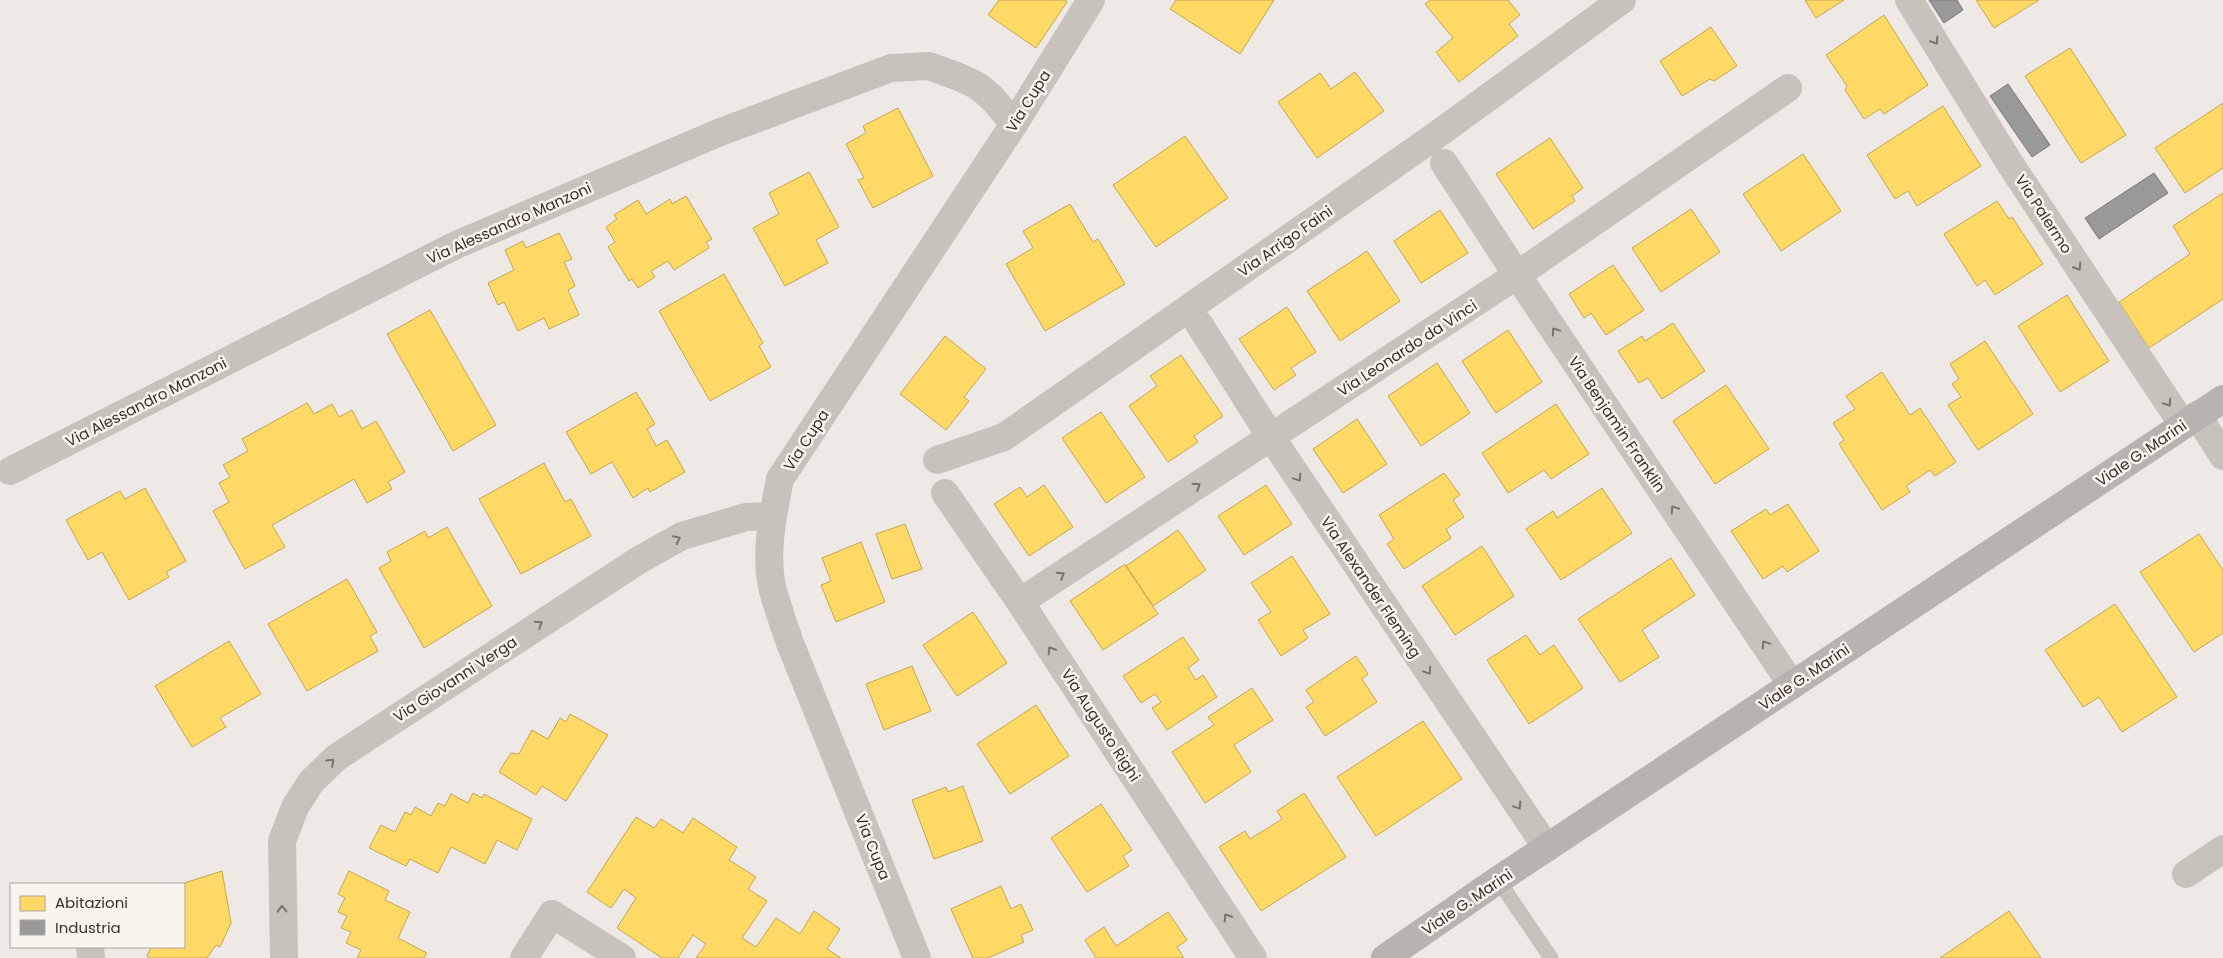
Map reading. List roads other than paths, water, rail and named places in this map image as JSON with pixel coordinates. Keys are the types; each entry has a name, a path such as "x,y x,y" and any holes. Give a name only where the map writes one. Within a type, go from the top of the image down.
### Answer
{"main road":[{"name":"Viale G. Marini","path":"1385,958 1498,880 2223,398"}],"street":[{"name":"Via Cupa","path":"917,958 790,643 772,589 770,546 773,516 780,479 1014,124 1091,0"},
{"name":"Via Arrigo Faini","path":"937,460 1004,436 1431,139 1622,0"},
{"name":"Via Palermo","path":"1909,0 2009,162 2190,420 2223,456"},
{"name":"Via Alessandro Manzoni","path":"10,471 456,245 718,133 891,68 929,66 959,77 978,86 992,98 1014,124"},
{"name":"Via Leonardo da Vinci","path":"1020,602 1517,276 1788,88"},
{"name":"Via Benjamin Franklin","path":"1444,163 1517,276 1792,685"},
{"name":"Via Alexander Fleming","path":"1199,324 1271,437 1546,848"},
{"name":"Via Augusto Righi","path":"945,494 1020,602 1253,958"},
{"name":"Via Giovanni Verga","path":"284,958 282,840 295,807 311,782 337,757 647,555 682,536 746,517 773,516"},
{"path":"2186,874 2223,849"},
{"path":"524,958 552,914 622,958"}],"lane":[{"path":"1498,880 1551,958"}]}
